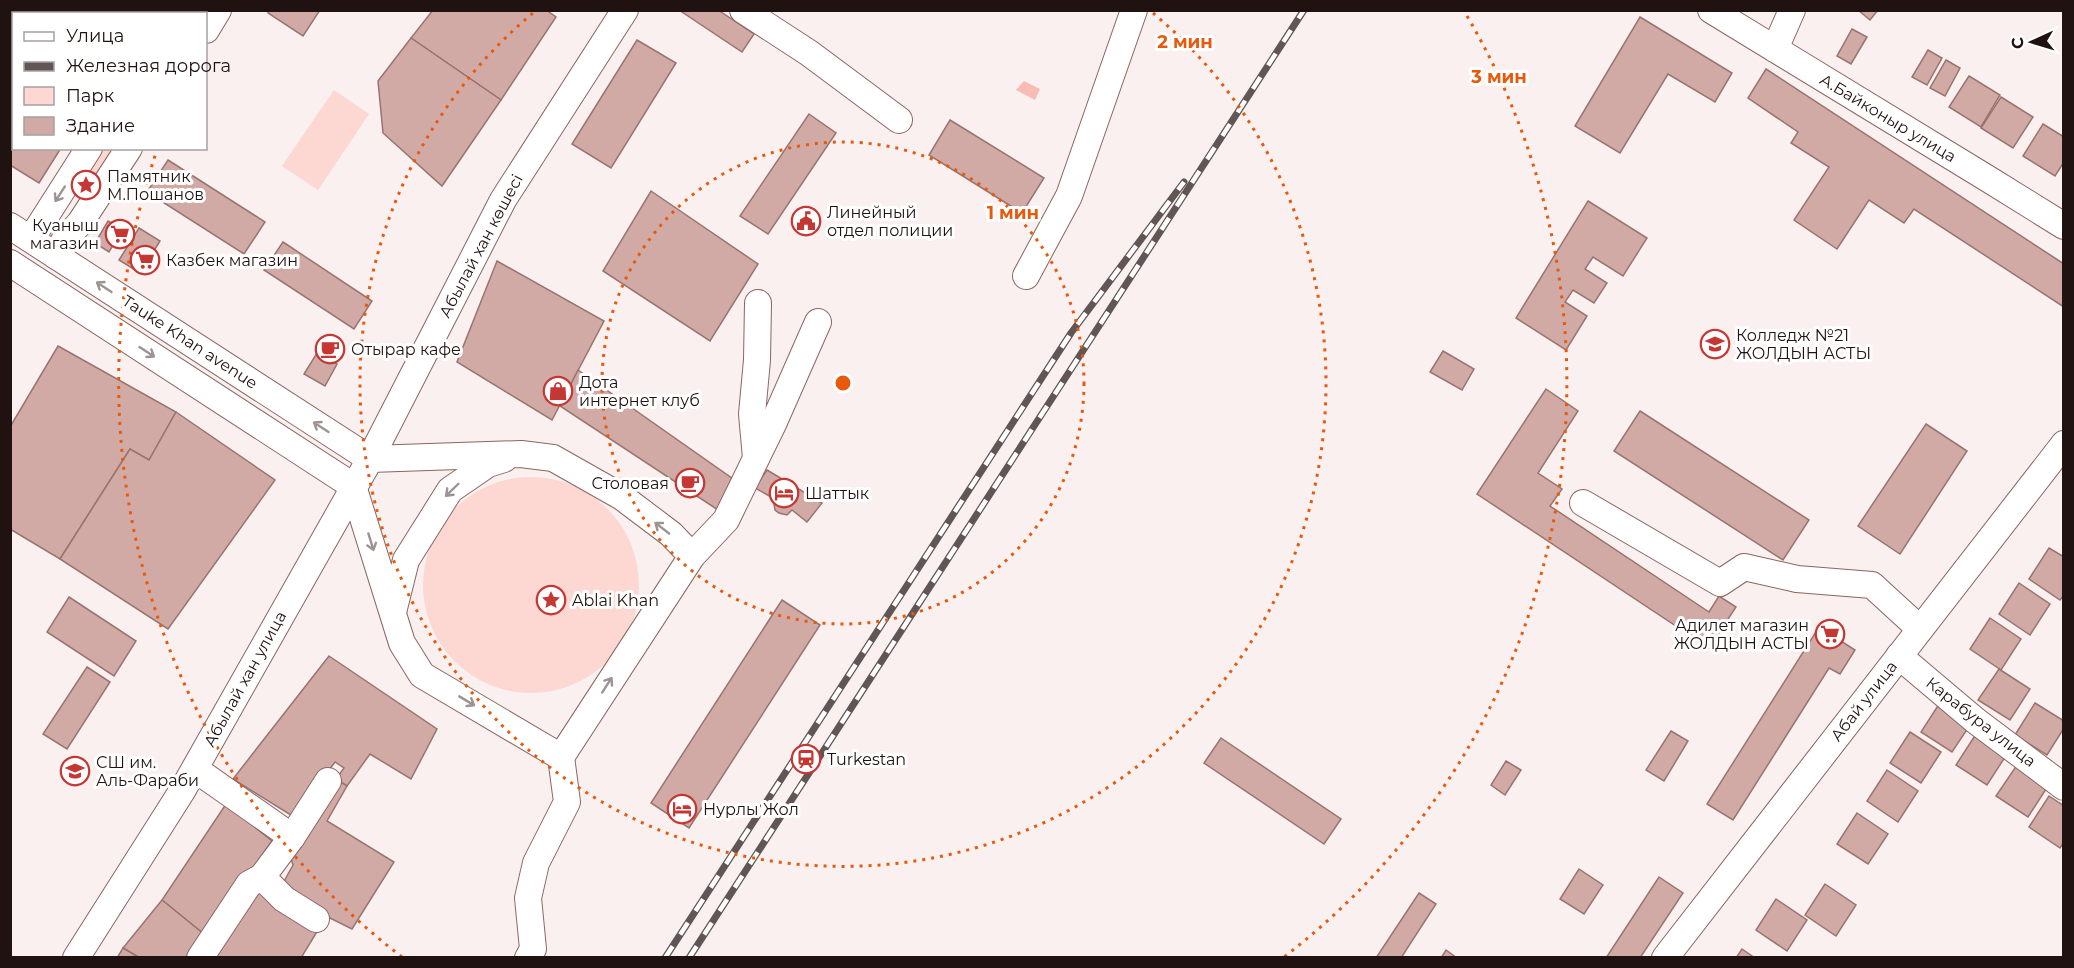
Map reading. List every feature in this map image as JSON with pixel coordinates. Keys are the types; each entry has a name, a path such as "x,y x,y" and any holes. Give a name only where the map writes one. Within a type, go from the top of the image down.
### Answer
{"street":[{"path":"207,28 218,10"},
{"name":"Абылай хан көшесі","path":"370,459 503,200 625,10"},
{"path":"743,10 809,53 899,120"},
{"path":"1026,276 1069,196 1134,10"},
{"name":"А.Байконыр улица","path":"1711,10 2064,226"},
{"path":"1775,49 1792,10"},
{"path":"20,232 87,150"},
{"path":"56,256 65,239 81,223 128,150"},
{"name":"Tauke Khan avenue","path":"20,232 370,459"},
{"name":"Tauke Khan avenue","path":"10,263 354,486"},
{"path":"756,459 752,414 757,360 758,303"},
{"path":"528,957 533,949 528,898 536,863 567,802 561,757 692,556 726,520 818,322"},
{"name":"Абай улица","path":"1665,957 2064,444"},
{"path":"393,612 406,560 450,490 488,464 522,454"},
{"path":"370,459 522,454 553,458 622,497 670,534 692,556"},
{"name":"Абылай хан улица","path":"76,957 195,769 370,459"},
{"path":"354,486 402,643 422,675 561,757"},
{"path":"1583,503 1720,583 1744,567 1797,579 1872,585 1920,629"},
{"name":"Карабура улица","path":"1899,656 1977,721 2064,787"},
{"path":"195,769 292,837"},
{"path":"200,957 249,884 262,877 292,837 328,781"},
{"path":"262,877 284,899 316,919"}],"green space":[{"path":"334,90 369,114 318,190 282,166"},
{"path":"97,150 118,150 98,182 83,172"},
{"path":"531,477 552,479 572,485 591,495 607,509 621,525 631,544 637,564 639,585 637,606 631,626 621,645 607,661 591,675 572,685 552,691 531,693 510,691 490,685 471,675 455,661 441,645 431,626 425,606 423,585 425,564 431,544 441,525 455,509 471,495 490,485 510,479"}],"shaded area":[{"path":"1024,81 1040,89 1035,100 1016,90"}],"building":[{"path":"85,10 120,10 119,12 88,12"},
{"path":"269,10 320,10 303,36 268,13"},
{"path":"433,10 546,10 556,17 501,100 411,38"},
{"path":"679,10 718,10 754,34 742,52"},
{"path":"1858,10 1878,10 1870,20"},
{"path":"1640,17 1732,73 1715,102 1668,74 1620,153 1575,126"},
{"path":"1852,29 1867,37 1851,64 1837,56"},
{"path":"411,38 501,100 442,186 383,133 378,81"},
{"path":"637,40 676,63 611,168 572,144"},
{"path":"1928,50 1942,58 1927,85 1912,77"},
{"path":"1946,60 1960,68 1945,96 1930,88"},
{"path":"1766,69 2064,264 2064,307 1914,209 1904,223 1869,200 1837,249 1794,220 1829,167 1791,143 1798,132 1748,98"},
{"path":"1969,76 2000,95 1981,127 1949,107"},
{"path":"2001,97 2033,117 2013,148 1981,128"},
{"path":"10,108 12,109 12,150 60,150 39,183 10,165"},
{"path":"809,114 836,133 768,234 740,216"},
{"path":"950,120 1044,178 1022,213 929,155"},
{"path":"2043,124 2064,137 2064,162 2055,176 2023,156"},
{"path":"168,160 265,222 244,254 147,192"},
{"path":"651,191 758,264 710,341 603,271"},
{"path":"1588,201 1647,238 1623,276 1593,257 1585,269 1607,283 1594,303 1573,290 1565,302 1587,316 1566,350 1516,318"},
{"path":"108,221 122,230 109,252 95,243"},
{"path":"139,228 160,241 140,273 119,260"},
{"path":"283,242 372,301 354,329 264,270"},
{"path":"497,261 604,321 552,420 457,362"},
{"path":"58,346 176,412 149,460 130,449 60,559 10,529 10,427"},
{"path":"1443,351 1474,369 1462,390 1430,372"},
{"path":"317,353 337,364 325,386 304,374"},
{"path":"578,370 736,481 718,510 560,406"},
{"path":"1546,389 1578,411 1538,473 1562,489 1550,506 1709,612 1719,596 1736,607 1709,648 1477,494"},
{"path":"1640,411 1809,520 1783,560 1614,451"},
{"path":"176,412 275,480 168,629 60,559 130,449 149,460"},
{"path":"1926,424 1967,451 1900,554 1858,526"},
{"name":"Шаттык","path":"767,470 822,503 807,522 792,510 787,515 779,513 775,510 773,498 755,488"},
{"path":"2049,548 2064,557 2064,595 2060,600 2029,579"},
{"path":"2019,583 2050,604 2030,635 1999,614"},
{"path":"69,597 136,641 114,676 47,632"},
{"path":"782,600 820,625 689,828 651,803"},
{"path":"1990,618 2021,639 2001,670 1970,649"},
{"path":"1819,627 1855,650 1840,674 1829,668 1733,820 1707,804"},
{"path":"329,656 437,729 411,779 370,754 347,786 336,779 344,768 335,762 294,817 233,779"},
{"path":"87,667 110,682 67,749 43,734"},
{"path":"1999,669 2030,689 2010,720 1978,700"},
{"path":"1941,701 1972,722 1952,752 1921,732"},
{"path":"2035,703 2064,721 2064,728 2047,755 2015,735"},
{"path":"1671,731 1688,741 1664,781 1646,770"},
{"path":"1910,732 1941,752 1921,783 1890,763"},
{"path":"1976,734 2007,754 1987,785 1956,765"},
{"path":"1221,738 1341,819 1324,844 1204,763"},
{"path":"1506,761 1521,770 1505,795 1491,785"},
{"path":"2017,765 2048,786 2028,817 1996,796"},
{"path":"1887,770 1918,791 1898,822 1867,801"},
{"path":"336,779 347,786 327,821 394,862 352,929 326,916 281,887 293,865 289,851"},
{"path":"2049,796 2064,806 2064,842 2060,848 2029,827"},
{"path":"226,804 272,841 205,935 162,900"},
{"path":"1857,813 1888,834 1868,864 1837,844"},
{"path":"1579,869 1603,885 1584,914 1560,899"},
{"path":"1659,877 1683,893 1640,958 1606,958"},
{"path":"1825,884 1856,905 1836,936 1805,915"},
{"path":"256,889 318,930 301,958 211,958"},
{"path":"1419,893 1436,904 1401,958 1376,958"},
{"path":"1776,899 1807,920 1787,951 1756,930"},
{"path":"162,900 205,935 191,958 140,958 123,948"},
{"path":"123,948 140,958 117,958"},
{"path":"1742,949 1755,958 1736,958"},
{"path":"1446,950 1457,958 1441,958"}],"railway":[{"path":"689,958 1304,10"},
{"path":"665,958 1071,333 1184,182"}],"place":[{"name":"Памятник М.Пошанов","path":"86,185"},
{"name":"Линейный отдел полиции","path":"806,221"},
{"name":"Куаныш магазин","path":"120,234"},
{"name":"Казбек магазин","path":"145,260"},
{"name":"Колледж №21 ЖОЛДЫН АСТЫ","path":"1715,344"},
{"name":"Отырар кафе","path":"330,349"},
{"name":"Дота интернет клуб","path":"558,391"},
{"name":"Столовая","path":"690,483"},
{"name":"Шаттык","path":"784,493"},
{"name":"Ablai Khan","path":"551,600"},
{"name":"Адилет магазин ЖОЛДЫН АСТЫ","path":"1830,634"},
{"name":"Turkestan","path":"806,759"},
{"name":"СШ им. Аль-Фараби","path":"75,771"},
{"name":"Нурлы Жол","path":"682,809"}]}
